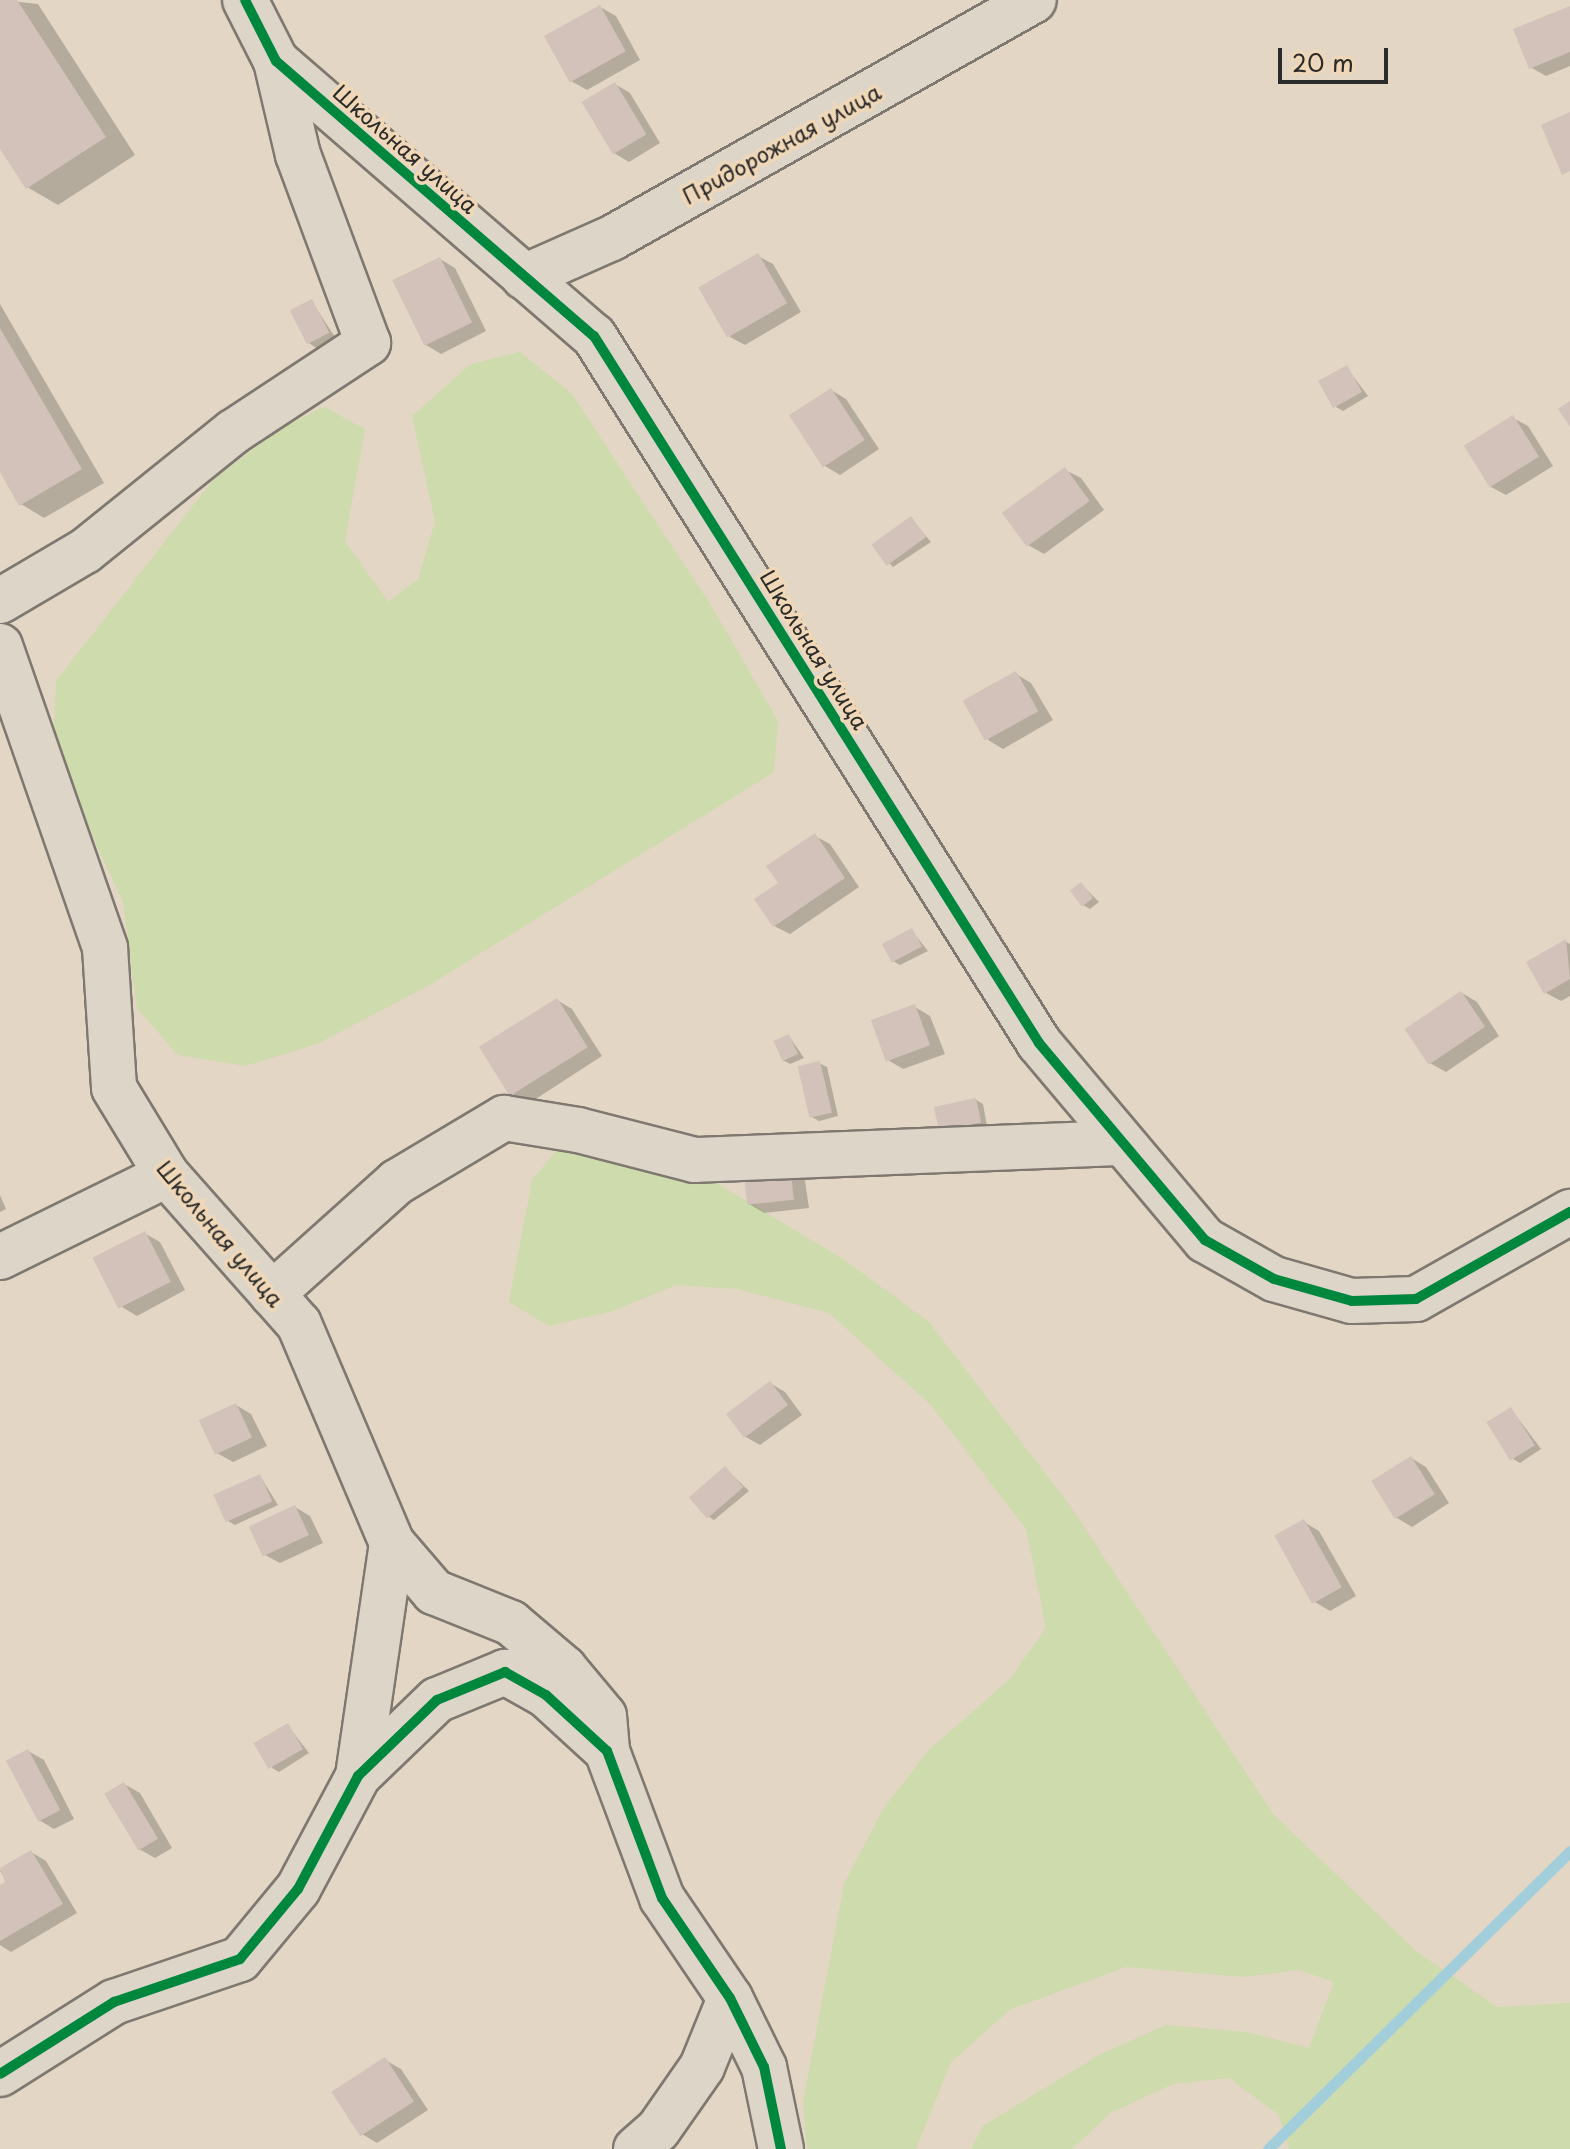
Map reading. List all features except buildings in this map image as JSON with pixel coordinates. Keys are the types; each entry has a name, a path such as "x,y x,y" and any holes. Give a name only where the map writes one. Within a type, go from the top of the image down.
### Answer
{"street":[{"name":"Школьная улица","path":"245,0 276,61 594,336 1039,1043 1205,1240 1274,1279 1352,1301 1416,1299 1570,1212"},
{"name":"Придорожная улица","path":"524,277 612,238 1034,0"},
{"path":"0,601 85,551 233,432 368,343 298,155 276,61"},
{"name":"Школьная улица","path":"0,646 105,948 114,1088 167,1175 299,1324 392,1543"},
{"path":"272,1294 397,1182 504,1118 578,1130 695,1160 1122,1143"},
{"path":"0,1257 167,1175"},
{"path":"392,1543 434,1592 511,1623 564,1668 604,1716 607,1751 662,1898 730,1998 764,2067 781,2149"},
{"path":"358,1776 392,1543"},
{"path":"0,2074 114,2002 240,1959 298,1889 358,1776 437,1700 505,1672 546,1695 607,1751"},
{"path":"636,2149 658,2130 702,2067 730,1998"}],"green space":[{"path":"520,352 571,393 712,607 778,721 774,772 426,987 317,1044 245,1066 178,1055 137,1008 123,902 53,751 56,681 213,480 281,428 324,407 365,429 345,541 388,602 418,579 435,522 412,416 471,364"},
{"path":"562,1144 713,1181 843,1259 929,1322 1071,1507 1273,1814 1416,1951 1497,2007 1570,2003 1570,2149 1289,2149 1279,2115 1229,2078 1173,2084 1110,2113 1072,2149 971,2149 983,2126 1099,2055 1166,2025 1246,2032 1309,2048 1334,1982 1299,1970 1244,1977 1126,1967 1011,2009 951,2062 916,2149 807,2149 803,2102 844,1884 883,1809 929,1750 1010,1679 1046,1628 1026,1529 931,1405 829,1313 737,1289 676,1285 613,1311 549,1326 509,1302 532,1180"}],"waterway":[{"path":"1268,2149 1570,1851"}],"cycle path":[{"path":"245,0 276,61 594,336 1039,1043 1205,1240 1274,1279 1352,1301 1416,1299 1570,1212"},
{"path":"0,2074 114,2002 240,1959 298,1889 358,1776 437,1700 505,1672 546,1695 607,1751 662,1898 730,1998 764,2067 781,2149"}]}
